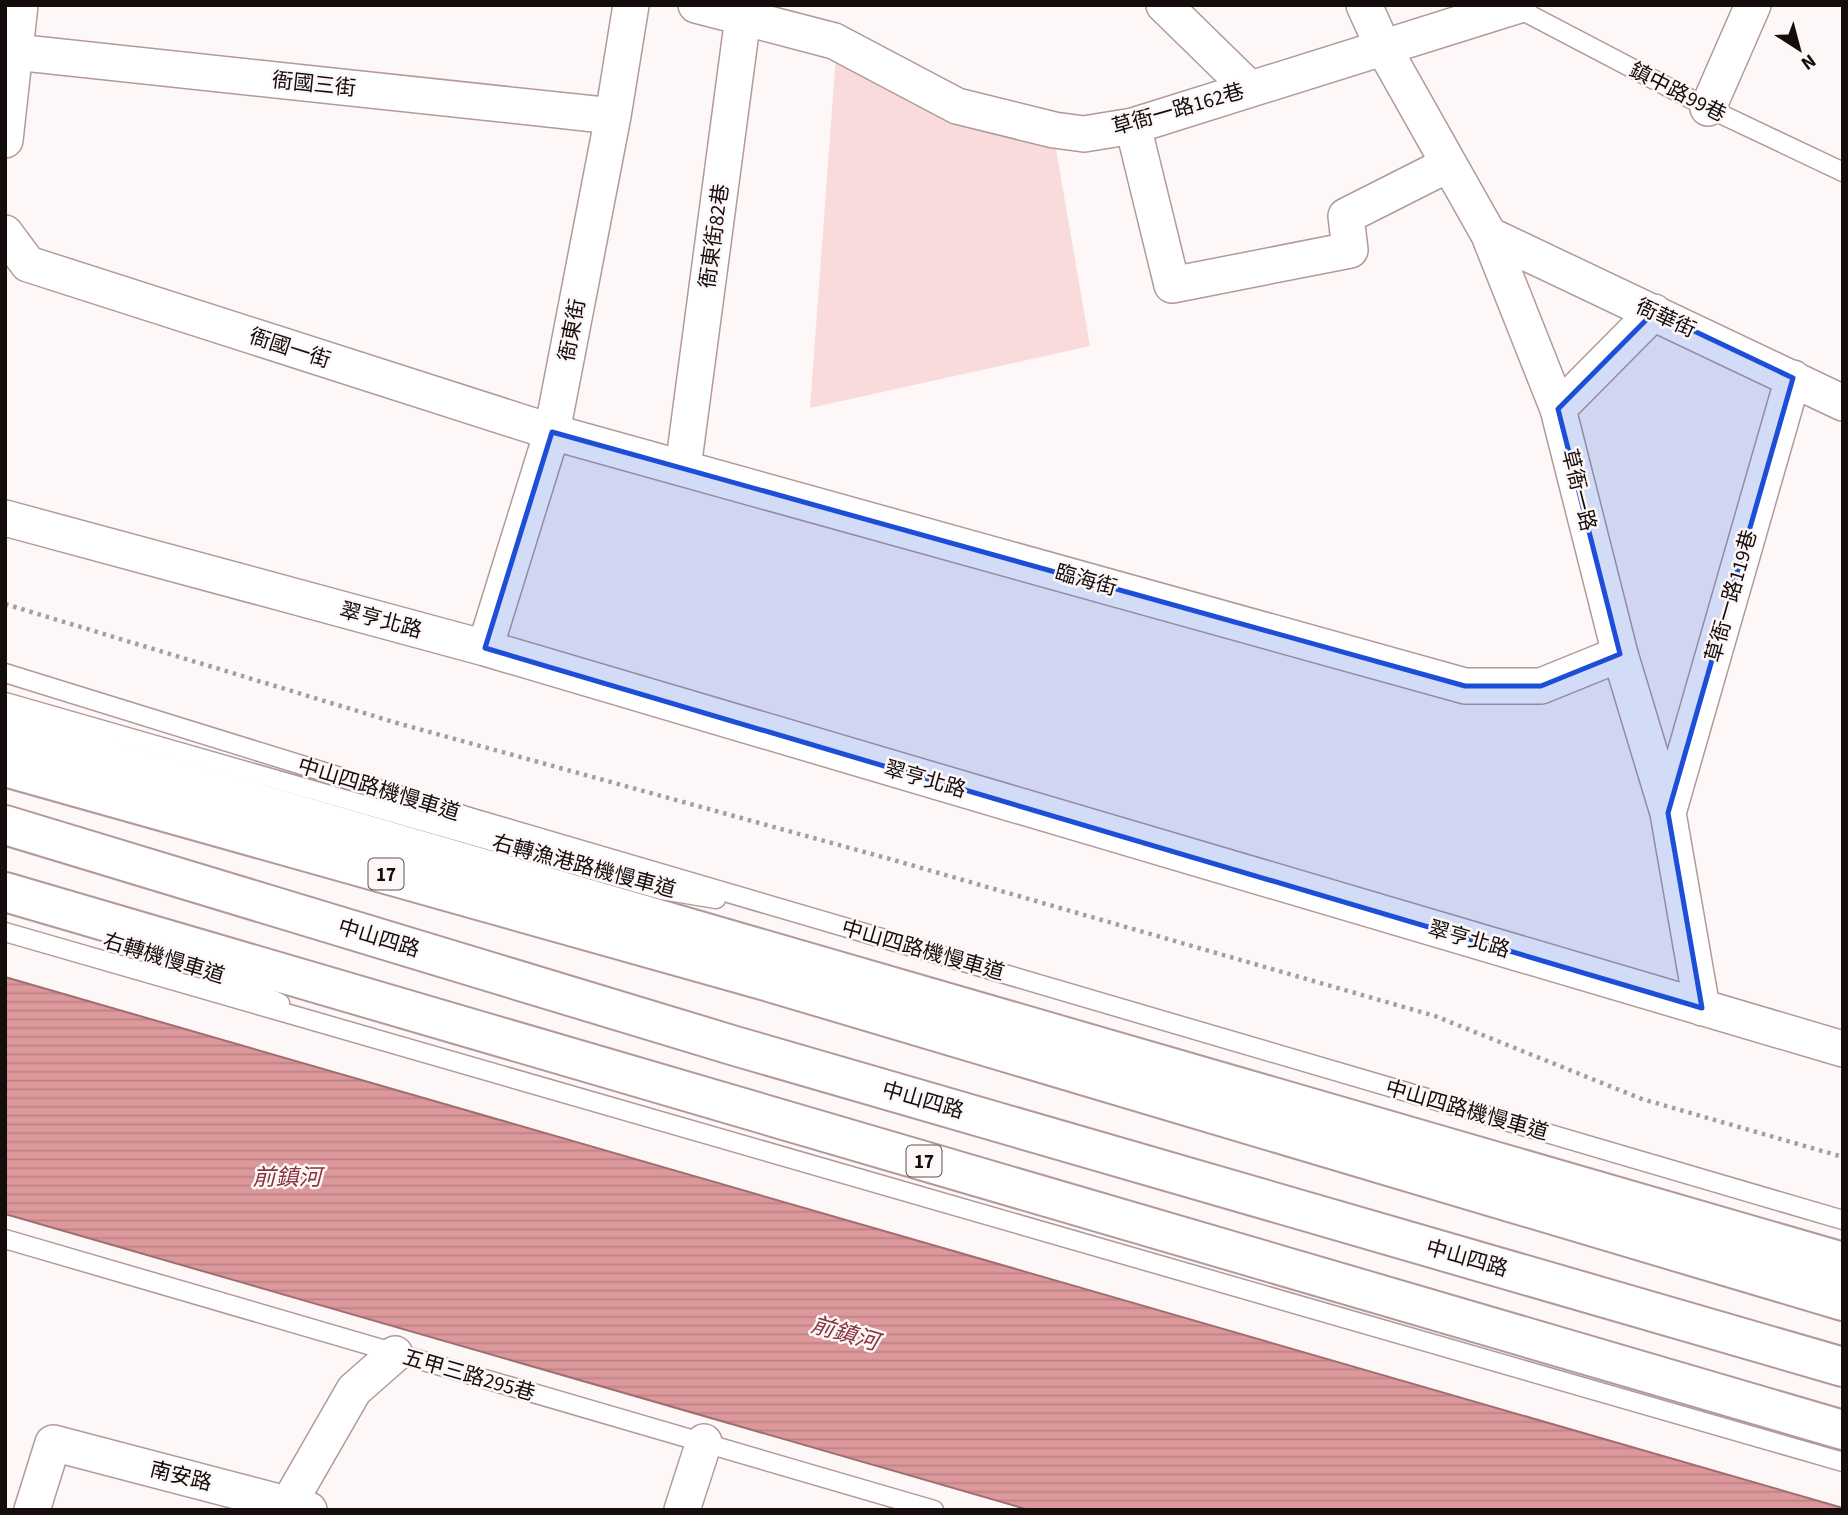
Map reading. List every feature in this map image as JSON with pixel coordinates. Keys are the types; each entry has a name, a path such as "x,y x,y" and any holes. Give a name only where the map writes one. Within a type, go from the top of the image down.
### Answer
{"main road":[{"name":"17","path":"5,730 1843,1262"},
{"name":"17","path":"5,767 779,985 1843,1301"},
{"name":"中山四路","path":"5,825 735,1046 1843,1367"},
{"name":"17","path":"5,892 1843,1430"}],"street":[{"path":"5,140 20,5"},
{"name":"衙東街","path":"485,649 552,432 613,116 631,5"},
{"name":"草衙一路162巷","path":"696,5 746,11 834,41 957,106 1054,130 1084,134 1133,126 1383,47 1428,20 1517,6"},
{"path":"1164,5 1250,89"},
{"name":"草衙一路","path":"1364,5 1383,47 1489,234 1559,409 1620,654 1668,813 1702,1008"},
{"path":"1708,108 1753,5"},
{"name":"衙東街82巷","path":"683,468 746,11"},
{"name":"衙國三街","path":"15,52 613,116"},
{"path":"1133,126 1172,285 1350,250 1346,216 1449,164"},
{"name":"衙國一街","path":"5,233 28,264 552,432"},
{"name":"衙華街","path":"1489,234 1843,403"},
{"path":"1559,409 1654,312"},
{"name":"草衙一路119巷","path":"1668,813 1794,378"},
{"name":"臨海街","path":"552,432 1465,686 1541,686 1620,654"},
{"name":"翠亨北路","path":"5,518 485,649 1843,1049"},
{"path":"294,1507 354,1390 395,1354"},
{"path":"682,1510 704,1442"},
{"name":"南安路","path":"32,1510 53,1443 294,1507"}],"lane":[{"name":"鎮中路99巷","path":"1517,6 1708,108 1843,172"},
{"name":"中山四路機慢車道","path":"5,673 476,819 1843,1220"},
{"name":"右轉漁港路機慢車道","path":"5,702 662,890 802,914"},
{"path":"5,932 1843,1462"},
{"name":"右轉機慢車道","path":"125,946 219,972 315,1022"},
{"name":"五甲三路295巷","path":"5,1239 934,1510"}],"path":[{"path":"5,604 397,723 897,860 1435,1016 1642,1099 1843,1157"}],"highlighted area":[{"path":"1654,312 1793,378 1668,813 1702,1008 485,648 552,432 1465,686 1541,686 1620,654 1558,409"}],"shaded area":[{"path":"836,55 1054,138 1090,346 810,408"}],"water":[{"name":"前鎮河","path":"5,977 1843,1510 1029,1510 5,1214"}]}
